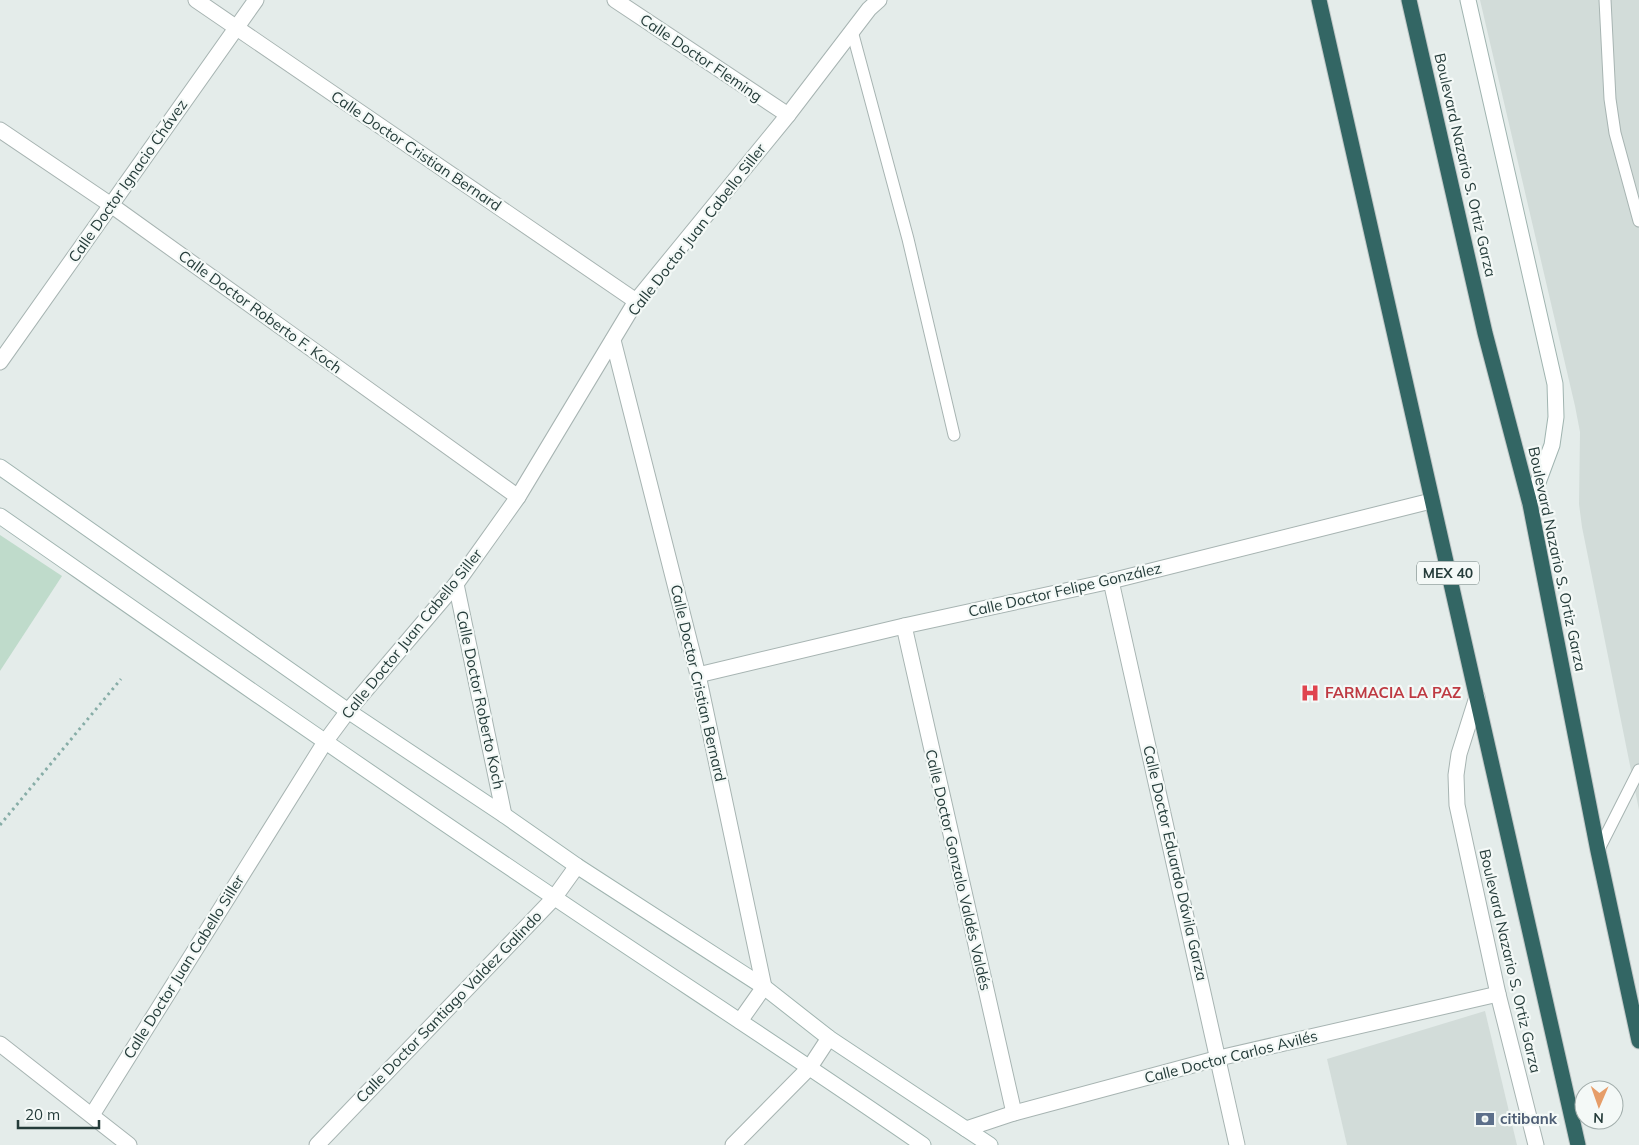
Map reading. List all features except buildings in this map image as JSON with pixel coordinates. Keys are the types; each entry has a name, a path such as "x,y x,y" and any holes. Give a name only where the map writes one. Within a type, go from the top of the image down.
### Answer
{"highway":[{"name":"Boulevard Nazario S. Ortiz Garza","path":"1319,0 1578,1145"},
{"name":"Boulevard Nazario S. Ortiz Garza","path":"1409,0 1485,333 1530,504 1598,851 1634,994 1639,1040"}],"street":[{"name":"Calle Doctor Cristian Bernard","path":"196,0 636,301"},
{"name":"Calle Doctor Ignacio Chávez","path":"0,362 256,0"},
{"name":"Calle Doctor Fleming","path":"615,0 788,115"},
{"name":"Calle Doctor Juan Cabello Siller","path":"92,1115 325,742 348,711 456,584 518,497 636,301 788,115 869,9 879,0"},
{"path":"1468,0 1555,384 1556,417 1552,445 1530,504"},
{"name":"Calle Doctor Roberto F. Koch","path":"0,130 111,205 518,497"},
{"name":"Calle Doctor Cristian Bernard","path":"613,340 698,675 764,987"},
{"path":"0,467 348,711 504,814 577,866 764,987 829,1038 990,1145"},
{"name":"Calle Doctor Felipe González","path":"698,675 904,626 1111,581 1431,501"},
{"path":"0,516 325,742 554,898 810,1067 923,1145"},
{"name":"Calle Doctor Eduardo Dávila Garza","path":"1111,581 1237,1145"},
{"name":"Calle Doctor Roberto Koch","path":"456,584 504,814"},
{"name":"Calle Doctor Gonzalo Valdés Valdés","path":"904,626 1014,1113"},
{"name":"Boulevard Nazario S. Ortiz Garza","path":"1477,697 1456,774 1457,805 1533,1144"},
{"name":"Calle Doctor Santiago Valdez Galindo","path":"317,1145 554,898 577,866"},
{"path":"740,1021 764,987"},
{"name":"Calle Doctor Carlos Avilés","path":"966,1129 1014,1113 1218,1058 1498,994"},
{"path":"733,1145 810,1067 829,1038"},
{"path":"0,1044 129,1145"}],"lane":[{"path":"1605,0 1610,99 1615,133 1639,221"},
{"path":"852,31 908,239 954,434"},
{"path":"1598,851 1639,770"}],"path":[{"path":"0,825 121,679"}],"shaded area":[{"path":"1480,0 1639,0 1639,810 1582,527 1579,504 1580,432 1575,406"},
{"path":"1485,1011 1517,1145 1347,1145 1327,1059"}],"green space":[{"path":"0,535 62,576 0,671"}],"place":[{"name":"FARMACIA LA PAZ","path":"1310,693"},
{"name":"citibank","path":"1485,1119"}]}
